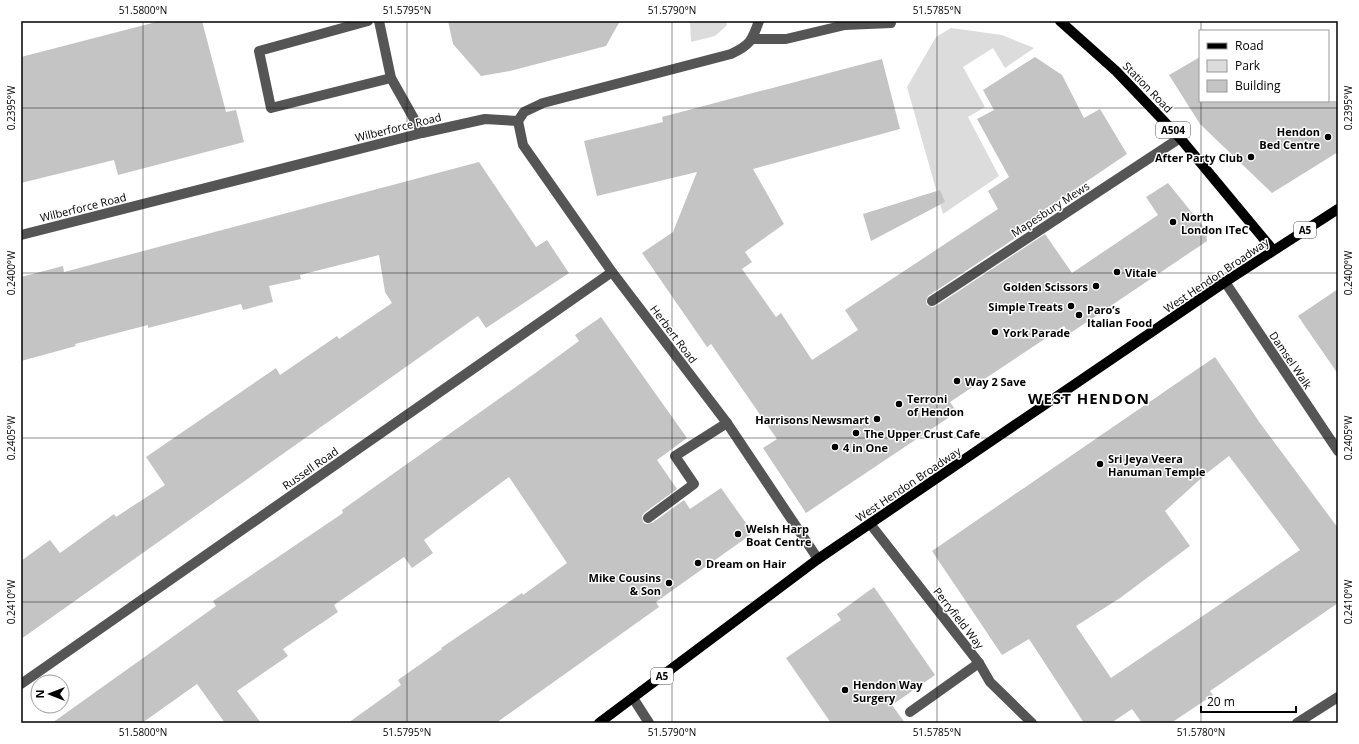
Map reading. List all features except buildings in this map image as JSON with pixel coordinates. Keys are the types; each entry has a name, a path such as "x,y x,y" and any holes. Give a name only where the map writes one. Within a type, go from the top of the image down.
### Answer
{"main road":[{"name":"Station Road","path":"1060,21 1116,71 1180,138 1273,250"},
{"name":"West Hendon Broadway","path":"599,723 818,559 1225,282 1338,209"}],"street":[{"path":"368,21 258,51 271,108 391,78"},
{"path":"379,21 391,78 422,133"},
{"path":"518,120 524,112 543,103 731,54 746,47 753,39 758,21"},
{"path":"753,39 786,39 845,25 891,23"},
{"name":"Wilberforce Road","path":"21,235 422,133 485,119 518,120"},
{"name":"Herbert Road","path":"518,120 523,145 612,272 726,423 818,559"},
{"name":"Mapesbury Mews","path":"932,301 1180,138"},
{"name":"Russell Road","path":"21,684 612,272"},
{"name":"Damsel Walk","path":"1225,282 1338,451"},
{"path":"648,518 694,484 675,456 726,423"},
{"name":"Perryfield Way","path":"870,525 978,663 990,682 1032,723"},
{"path":"910,712 978,663"},
{"path":"1297,723 1338,696"},
{"path":"633,698 649,723"}],"green space":[{"path":"690,21 726,21 727,25 715,36 691,42"},
{"path":"951,28 1002,35 1034,48 1005,68 993,48 963,67 985,107 968,117 999,176 943,214 907,87 936,37"}],"place":[{"name":"Hendon Bed Centre","path":"1328,137"},
{"name":"After Party Club","path":"1251,157"},
{"name":"North London ITeC","path":"1173,222"},
{"name":"Vitale","path":"1117,272"},
{"name":"Golden Scissors","path":"1096,286"},
{"name":"Simple Treats","path":"1071,306"},
{"name":"Paro’s Italian Food","path":"1079,315"},
{"name":"York Parade","path":"995,332"},
{"name":"Way 2 Save","path":"957,381"},
{"name":"Terroni of Hendon","path":"899,404"},
{"name":"Harrisons Newsmart","path":"877,419"},
{"name":"The Upper Crust Cafe","path":"856,433"},
{"name":"4 in One","path":"835,447"},
{"name":"Sri Jeya Veera Hanuman Temple","path":"1100,464"},
{"name":"Welsh Harp Boat Centre","path":"738,534"},
{"name":"Dream on Hair","path":"698,563"},
{"name":"Mike Cousins & Son","path":"669,583"},
{"name":"Hendon Way Surgery","path":"845,690"}],"district":[{"name":"WEST HENDON","path":"1089,398"}]}
